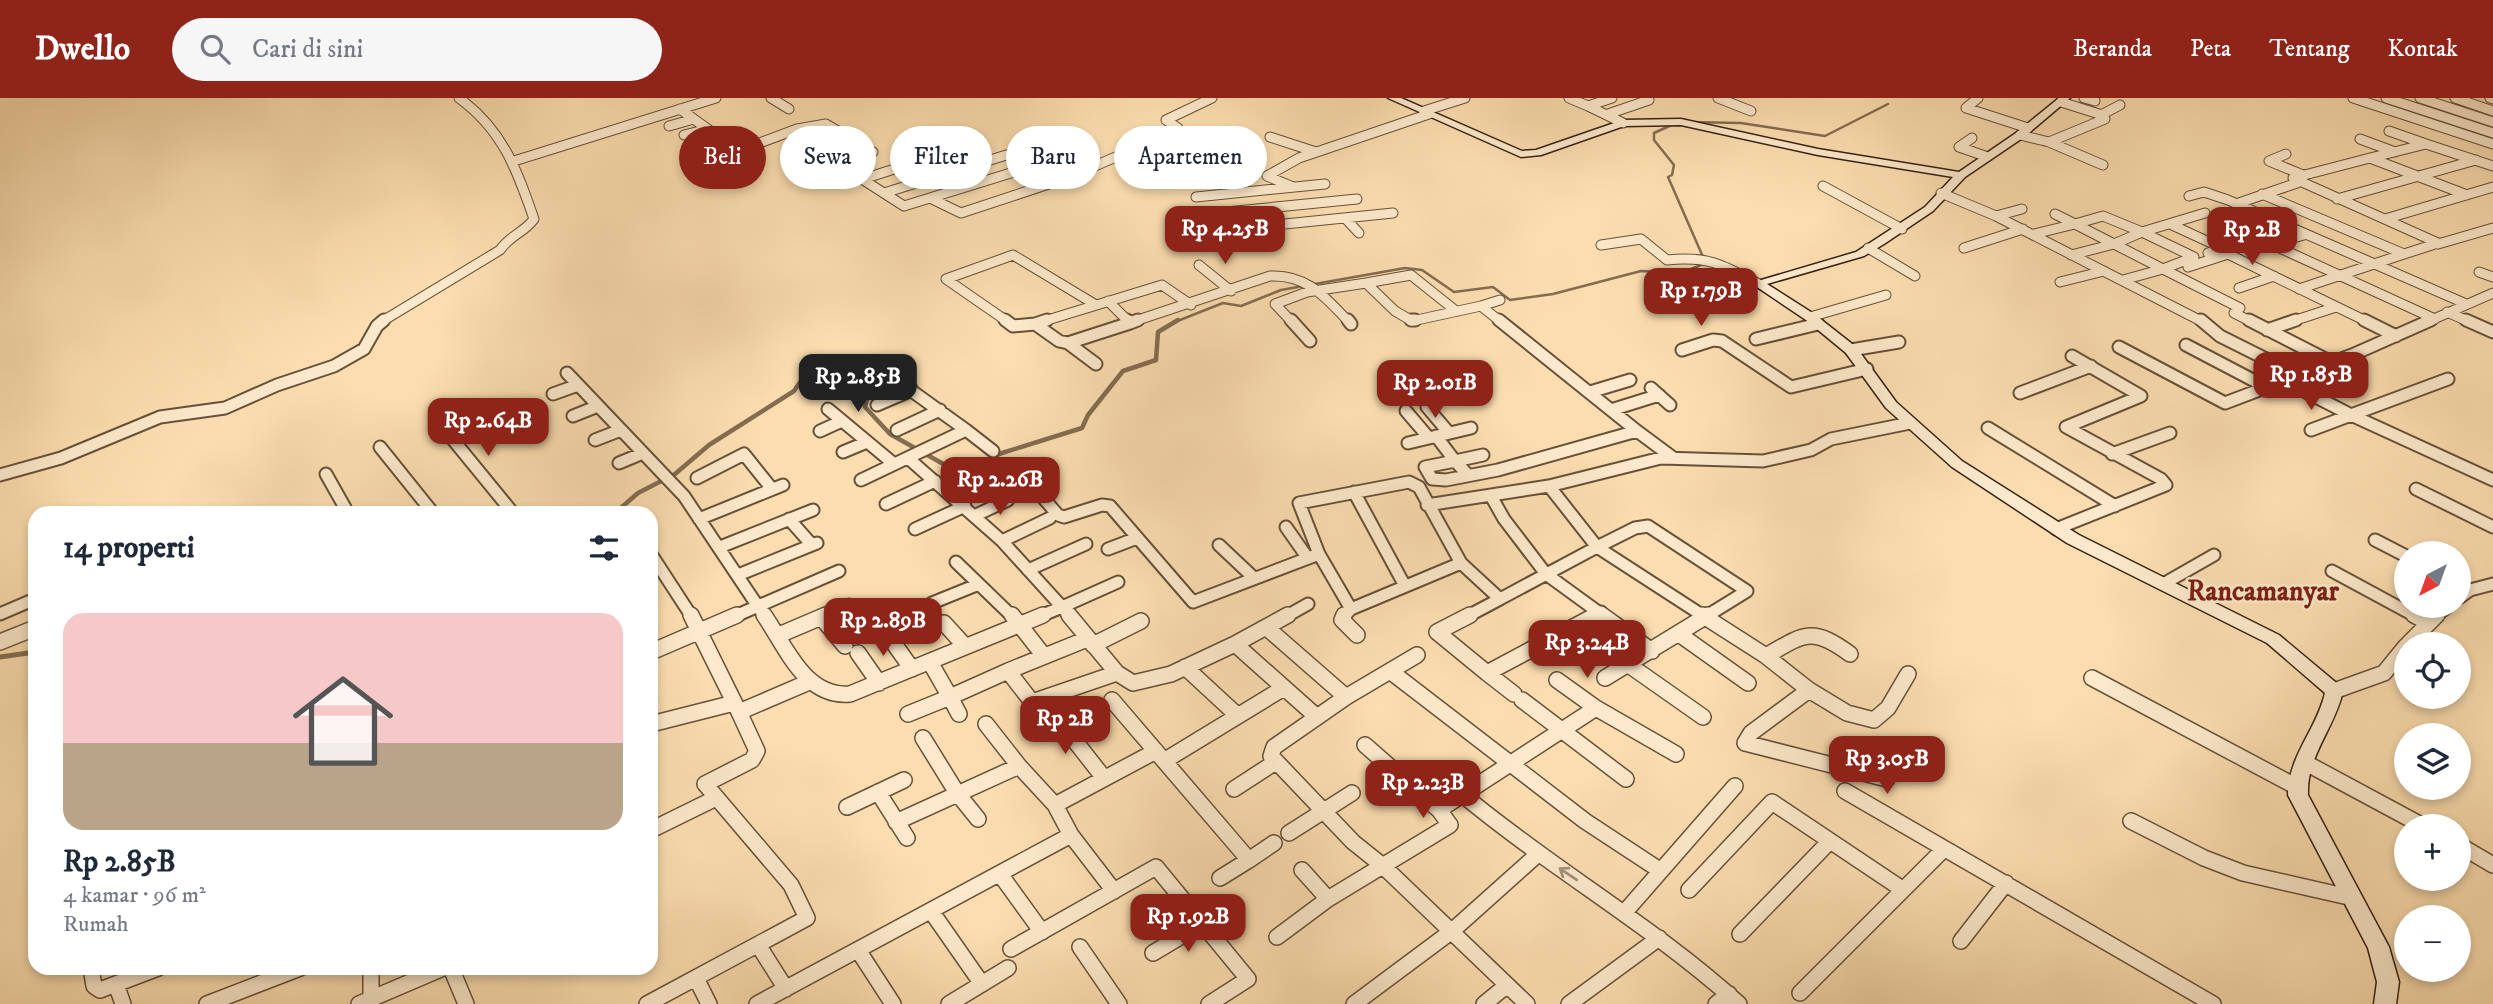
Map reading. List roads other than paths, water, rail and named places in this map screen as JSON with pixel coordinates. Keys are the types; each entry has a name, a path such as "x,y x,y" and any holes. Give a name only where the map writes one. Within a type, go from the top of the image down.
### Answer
{"street":[{"path":"0,475 54,461 167,415 226,408 276,385 355,357 372,341 373,331 381,322 500,250 509,237 533,222 514,161 480,114 459,98"},
{"path":"514,161 716,98"},
{"path":"771,98 789,109"},
{"path":"1100,164 1176,131 1178,128 1166,120 1212,98"},
{"path":"1394,98 1511,151 1526,154 1623,123 1663,122 1695,125 1818,152 1961,175"},
{"path":"1293,187 1267,176 1316,153 1465,98"},
{"path":"1569,98 1623,123"},
{"path":"1588,106 1612,98"},
{"path":"1608,114 1649,100 1646,98"},
{"path":"1718,98 1719,101 1751,111"},
{"path":"1978,98 1966,108 2103,165"},
{"path":"2084,98 2095,101"},
{"path":"2353,98 2493,144"},
{"path":"2386,98 2493,133"},
{"path":"2380,109 2413,98"},
{"path":"2420,98 2493,122"},
{"path":"2455,98 2493,111"},
{"path":"1758,283 1860,254 1902,229 1929,209 1941,193 1961,175 2063,100 2101,115 2105,120 2049,142"},
{"path":"2101,115 2120,105"},
{"path":"680,108 704,126"},
{"path":"669,126 694,119"},
{"path":"2424,128 2493,150"},
{"path":"2389,131 2493,166"},
{"path":"1270,137 1316,153"},
{"path":"1972,138 1959,147 1985,156"},
{"path":"2360,139 2395,152"},
{"path":"1267,146 1280,140"},
{"path":"2236,204 2300,179 2426,144"},
{"path":"2286,154 2269,161 2337,199 2438,244"},
{"path":"2370,159 2467,194"},
{"path":"2337,199 2476,160"},
{"path":"876,188 904,205 932,199 1006,175"},
{"path":"1196,197 1325,184"},
{"path":"1823,186 1902,229"},
{"path":"2385,219 2493,187"},
{"path":"884,193 897,189"},
{"path":"932,199 961,213 1034,189"},
{"path":"1241,189 1250,192"},
{"path":"1276,189 1297,223"},
{"path":"2189,196 2204,192 2236,204 2372,266 2464,303"},
{"path":"1941,193 1996,215 2195,316 2220,336 2266,359"},
{"path":"2262,194 2404,254"},
{"path":"1968,202 1982,196"},
{"path":"1226,212 1357,199"},
{"path":"1996,215 2022,209"},
{"path":"2070,210 2055,214 2163,269 2267,330 2329,361"},
{"path":"1275,225 1393,213"},
{"path":"2071,254 2114,244 2142,232 2205,213"},
{"path":"2034,234 2103,216 2194,257"},
{"path":"1345,218 1359,233"},
{"path":"2123,280 2222,248 2172,225"},
{"path":"2300,289 2493,228"},
{"path":"1964,248 2023,229"},
{"path":"2304,235 2271,244 2435,319"},
{"path":"1601,245 1639,239 1667,260 1696,257 1716,261 1758,283 1851,349 1891,405 1957,464 2056,529 2273,639 2334,691"},
{"path":"1868,248 1915,276"},
{"path":"2188,267 2228,254 2396,336"},
{"path":"1096,305 1016,255 946,279 1013,326 1035,324 1162,285 1191,305"},
{"path":"1199,265 1231,290"},
{"path":"2060,282 2104,271"},
{"path":"2479,272 2493,277"},
{"path":"1068,344 1191,305 1270,276 1288,273 1312,286 1351,324"},
{"path":"1310,341 1275,304 1312,286 1366,284 1411,275 1456,312"},
{"path":"2239,288 2274,276"},
{"path":"1366,284 1412,321 1500,300"},
{"path":"2119,347 2222,403 2286,381 2435,319 2464,303 2493,293"},
{"path":"1756,339 1886,295"},
{"path":"1108,301 1130,323"},
{"path":"1481,306 1672,457"},
{"path":"2267,330 2336,307"},
{"path":"2447,312 2493,332"},
{"path":"1035,324 1096,364"},
{"path":"1682,350 1713,340 1722,341 1791,387 1867,369"},
{"path":"1851,349 1899,342"},
{"path":"2186,345 2268,388"},
{"path":"2056,529 2166,485 2161,479 2066,427 2140,400 2141,396 2071,356"},
{"path":"2020,393 2091,366"},
{"path":"567,373 684,496 809,682 820,692 832,696 850,694 1118,582"},
{"path":"2311,430 2448,379"},
{"path":"1590,392 1630,380"},
{"path":"898,381 967,429 993,451"},
{"path":"2286,381 2351,415 2493,480"},
{"path":"553,394 578,385"},
{"path":"877,405 912,390"},
{"path":"1611,410 1655,392 1670,405"},
{"path":"573,416 598,406"},
{"path":"1427,407 1449,433"},
{"path":"828,409 894,464"},
{"path":"897,430 940,410"},
{"path":"1406,411 1468,475"},
{"path":"820,431 842,421"},
{"path":"1427,505 1549,486 1637,462 1672,457 1763,461 1811,450 1831,439 1910,423"},
{"path":"441,425 503,506"},
{"path":"1408,443 1471,428"},
{"path":"1988,428 2115,506"},
{"path":"861,480 967,429"},
{"path":"596,440 621,430"},
{"path":"1483,455 1424,467 1436,481 1637,431"},
{"path":"2112,454 2170,433"},
{"path":"843,452 867,442"},
{"path":"380,447 427,506"},
{"path":"619,463 643,453"},
{"path":"697,478 744,454 778,487 699,519"},
{"path":"908,458 1002,541 1062,607 1116,673 1128,681 1138,683 1185,667 1267,628 1308,604"},
{"path":"1020,471 1058,515 1064,517 1107,505 1193,602 1313,556"},
{"path":"326,474 344,506"},
{"path":"886,504 935,481"},
{"path":"1313,556 1299,503 1409,482 1419,487 1461,563 1500,599"},
{"path":"1549,486 1597,547 1766,656 1809,690 1847,713 1874,720 1888,708 1908,674"},
{"path":"2416,489 2493,527"},
{"path":"1354,492 1405,586"},
{"path":"1491,496 1504,519 1546,574 1652,651"},
{"path":"915,529 1008,500"},
{"path":"720,547 813,510"},
{"path":"1002,541 1049,518"},
{"path":"738,575 814,544 789,519"},
{"path":"1605,678 1706,618 1747,592 1746,590 1648,526 1635,528 1597,547 1437,632 1626,779"},
{"path":"1286,527 1313,556 1351,609"},
{"path":"1108,549 1137,538"},
{"path":"2375,540 2394,550"},
{"path":"1028,570 1086,544"},
{"path":"1219,545 1254,578"},
{"path":"2165,583 2214,555"},
{"path":"956,562 1019,622 1044,656"},
{"path":"1357,635 1342,620 1345,612 1461,563"},
{"path":"647,1004 807,918 796,892 714,799 705,784 752,760 757,751 701,631 658,565"},
{"path":"658,649 839,571"},
{"path":"2332,571 2427,622"},
{"path":"932,603 979,584"},
{"path":"2471,589 2493,584"},
{"path":"0,614 28,601"},
{"path":"779,635 849,606"},
{"path":"1487,673 1601,612"},
{"path":"821,617 879,683"},
{"path":"2418,632 2432,618"},
{"path":"908,714 1044,656 1090,642 1141,621"},
{"path":"944,623 965,646"},
{"path":"1267,628 1346,696"},
{"path":"0,642 28,631"},
{"path":"1766,656 1806,633 1828,637 1850,654"},
{"path":"1679,634 1748,683"},
{"path":"890,638 912,669"},
{"path":"1235,644 1282,689 1317,717"},
{"path":"1417,655 1346,696 1274,747 1271,750 1274,763 1353,842 1383,866 1527,1004"},
{"path":"2334,691 2384,673 2394,661"},
{"path":"930,662 959,714"},
{"path":"1629,666 1703,718"},
{"path":"1185,667 1238,716"},
{"path":"1008,671 1032,702 1116,673"},
{"path":"1390,671 1585,821 1661,871"},
{"path":"2092,678 2297,787"},
{"path":"1557,680 1596,708 1676,754"},
{"path":"658,723 737,707 809,682"},
{"path":"1055,805 1104,778 1160,756 1238,716 1282,689"},
{"path":"1809,690 1751,733 1745,743 1887,779"},
{"path":"2334,691 2326,719 2314,735 2304,762 2297,787 2298,795 2378,947 2388,982 2385,1004"},
{"path":"1112,700 1249,860"},
{"path":"1439,810 1509,762 1596,708"},
{"path":"1053,713 1104,778"},
{"path":"986,724 1019,766 1055,805 1071,835 1114,891"},
{"path":"923,738 957,793 978,819"},
{"path":"1277,937 1328,899 1451,824 1439,810 1365,745"},
{"path":"2304,762 2401,814"},
{"path":"1234,789 1274,763"},
{"path":"896,821 1019,766"},
{"path":"846,807 904,780"},
{"path":"1624,913 1735,786"},
{"path":"1845,791 2213,1004"},
{"path":"878,792 906,838"},
{"path":"1289,833 1352,793"},
{"path":"1463,795 1494,823 1659,938 1728,1001"},
{"path":"658,827 714,799"},
{"path":"1689,890 1772,802 1902,889"},
{"path":"2131,821 2204,858 2243,873 2353,898"},
{"path":"757,1004 1071,835"},
{"path":"1741,934 1830,841"},
{"path":"1220,878 1274,843"},
{"path":"1800,993 1943,850"},
{"path":"2471,852 2493,865"},
{"path":"1354,1004 1452,931 1538,854"},
{"path":"1011,950 1156,867 1248,979 1209,1004"},
{"path":"1302,870 1328,899"},
{"path":"1000,874 1042,932"},
{"path":"1961,941 2006,883"},
{"path":"931,911 982,984"},
{"path":"1153,953 1203,923"},
{"path":"1569,1004 1659,938"},
{"path":"1080,947 1119,1004"},
{"path":"858,950 893,1004"},
{"path":"762,951 786,989"},
{"path":"948,1004 1008,968"},
{"path":"93,975 96,989 140,975"},
{"path":"207,1004 282,975"},
{"path":"365,1001 370,975"},
{"path":"365,1001 426,975"},
{"path":"455,975 466,1004"},
{"path":"698,982 709,1004"},
{"path":"116,984 122,1004"},
{"path":"1484,1004 1506,986"}],"waterway":[{"path":"1688,122 1741,123 1825,136 1888,104"},
{"path":"1175,322 1223,303 1241,306 1281,290 1405,268 1422,270 1454,292 1493,287 1510,300 1553,294 1641,271 1681,273 1701,265 1703,257 1668,177 1672,175 1674,165 1654,140 1654,133 1676,123"},
{"path":"623,506 638,493 675,474 709,445 794,391 803,378 815,374 872,380 865,407 890,434 954,470 962,471 1002,453 1082,428 1088,415 1123,371 1156,360 1158,332 1178,320"},
{"path":"0,657 28,653"}],"district":[{"name":"Rancamanyar","path":"2263,590"}]}
